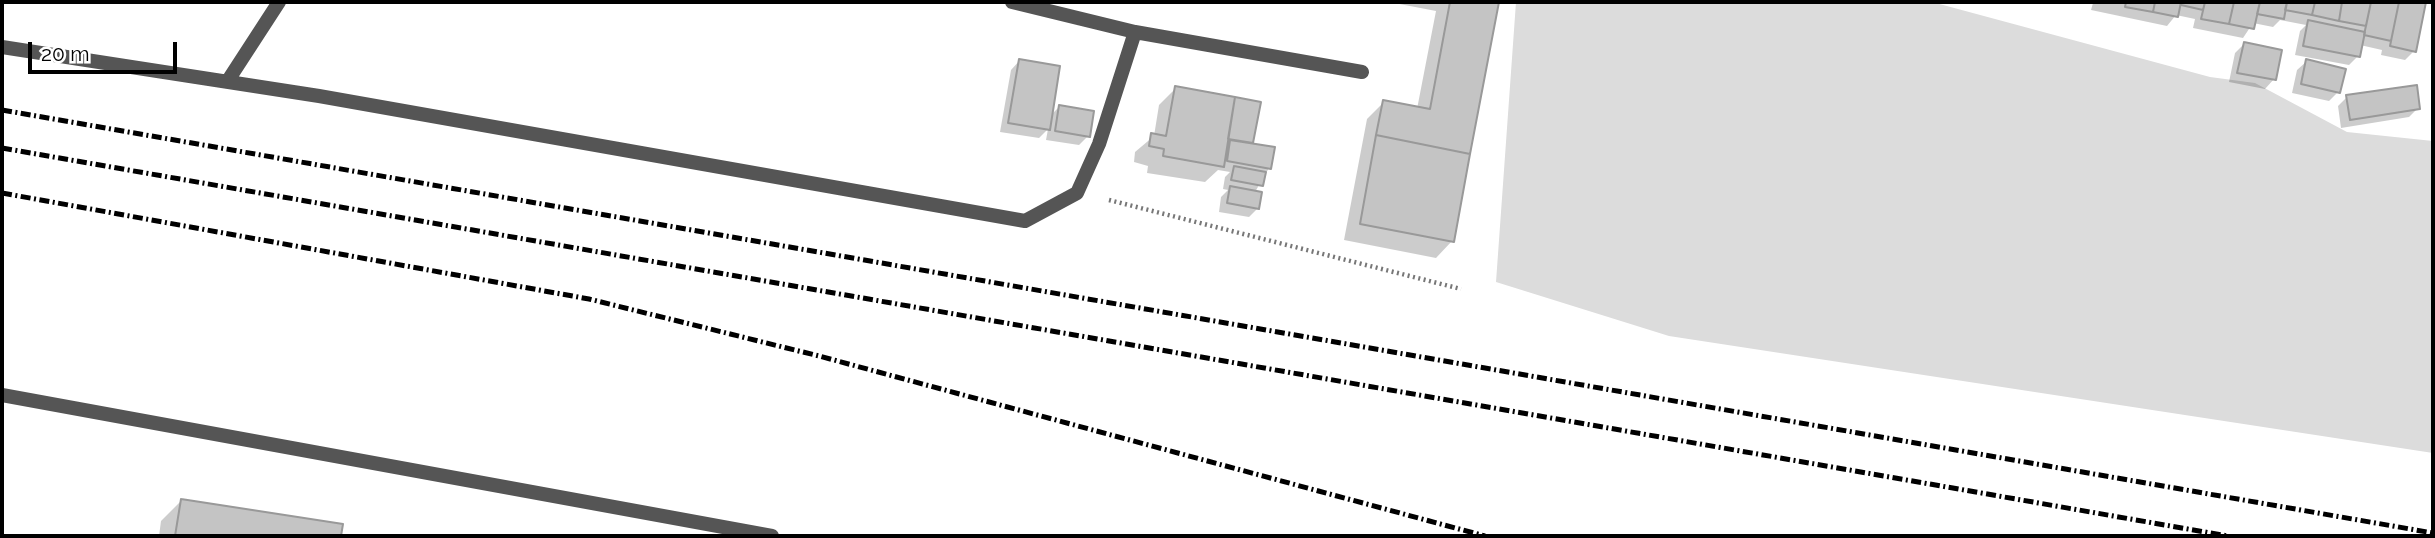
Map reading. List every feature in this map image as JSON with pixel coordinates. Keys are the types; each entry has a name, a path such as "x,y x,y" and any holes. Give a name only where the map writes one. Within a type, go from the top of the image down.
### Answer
{"street":[{"path":"227,82 279,2"},
{"path":"1012,2 1135,32 1362,72"},
{"path":"2,47 227,82 1025,221 1077,192 1099,144 1135,32"},
{"path":"2,395 772,536"}],"path":[{"path":"1077,192 1461,289"}],"shaded area":[{"path":"1516,2 1932,2 2210,77 2255,83 2347,132 2433,141 2433,453 1669,336 1496,282"}],"building":[{"path":"1450,2 1499,2 1470,154 1376,135 1383,100 1430,109"},
{"path":"2126,2 2155,2 2153,12 2125,7"},
{"path":"2155,2 2181,2 2178,17 2153,12"},
{"path":"2181,2 2205,2 2203,10 2181,5"},
{"path":"2205,2 2234,2 2229,24 2201,19"},
{"path":"2234,2 2260,2 2254,29 2229,24"},
{"path":"2260,2 2287,2 2284,19 2257,14"},
{"path":"2287,2 2315,2 2312,15 2285,10"},
{"path":"2315,2 2342,2 2339,21 2312,15"},
{"path":"2342,2 2371,2 2366,26 2339,21"},
{"path":"2371,2 2399,2 2391,41 2364,35"},
{"path":"2399,2 2426,2 2416,52 2390,46"},
{"path":"2308,20 2365,32 2360,57 2303,46"},
{"path":"2244,42 2282,50 2276,80 2237,73"},
{"path":"1019,59 1060,66 1050,130 1008,123"},
{"path":"2306,59 2346,69 2340,93 2301,84"},
{"path":"2417,85 2420,109 2350,120 2346,95"},
{"path":"1175,86 1235,97 1224,167 1163,156 1164,149 1149,146 1151,133 1166,136"},
{"path":"1235,97 1261,102 1253,143 1228,139"},
{"path":"1059,105 1094,111 1090,137 1055,131"},
{"path":"1376,135 1470,154 1454,242 1360,224"},
{"path":"1230,140 1275,147 1271,169 1227,161"},
{"path":"1234,166 1266,172 1263,186 1231,180"},
{"path":"1230,186 1262,192 1259,209 1227,203"},
{"path":"181,499 343,524 341,536 175,536"}],"railway":[{"path":"2,110 2433,533"},
{"path":"2,148 2228,536"},
{"path":"2,193 589,299 819,356 1485,536"}]}
